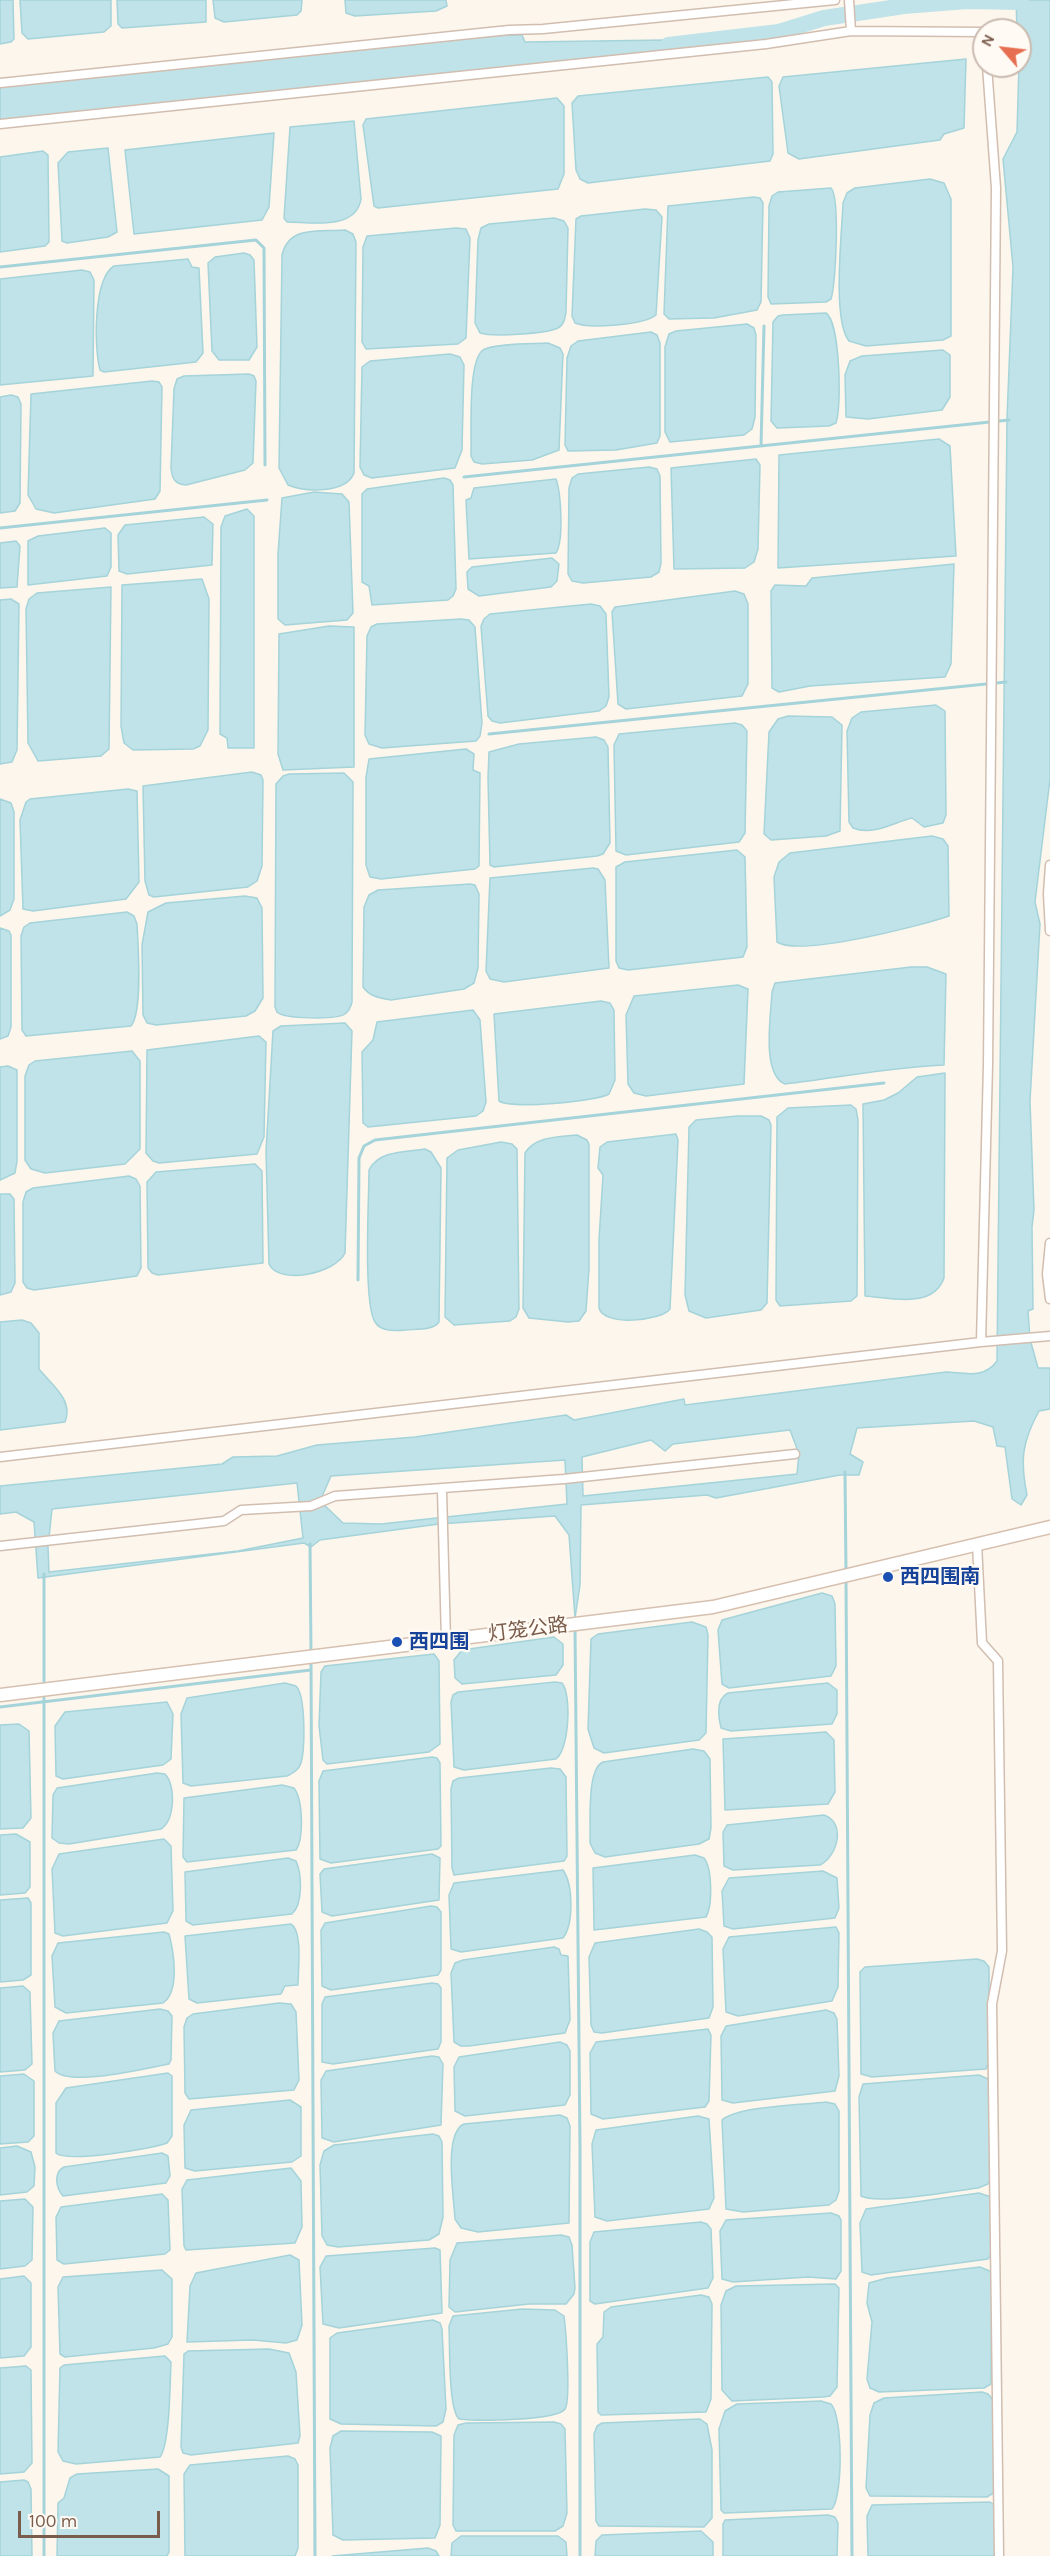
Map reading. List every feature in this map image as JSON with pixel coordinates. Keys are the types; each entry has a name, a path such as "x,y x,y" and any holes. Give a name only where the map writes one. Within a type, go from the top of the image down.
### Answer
{"street":[{"path":"0,83 509,30 543,29 835,0"},
{"path":"849,0 851,31"},
{"path":"0,124 754,45 851,31 972,32"},
{"path":"981,1342 988,1065 996,188 988,78"},
{"path":"1050,865 1048,894 1050,931"},
{"path":"1050,1243 1047,1274 1050,1299"},
{"path":"0,1457 981,1342 1050,1336"},
{"path":"0,1546 224,1521 241,1510 311,1506 335,1496 564,1479 795,1454"},
{"path":"442,1490 446,1641"},
{"name":"灯笼公路","path":"0,1695 713,1607 1050,1527"},
{"path":"977,1544 982,1643 998,1662 1002,1951 992,2004 999,2556"}],"water":[{"path":"0,0 13,0 14,39 11,42 0,44"},
{"path":"20,0 111,0 111,26 104,32 28,39 22,33"},
{"path":"117,0 206,0 206,22 122,28 118,24"},
{"path":"213,0 302,0 301,11 297,15 224,22 215,18"},
{"path":"345,0 446,0 447,6 436,11 355,16 346,13"},
{"path":"1016,0 1050,0 1050,779 1035,902 1040,924 1030,1101 1034,1210 1032,1227 1033,1309 1028,1311 1030,1339 1038,1368 1050,1368 1050,1409 1039,1411 1029,1432 1023,1461 1027,1495 1021,1505 1012,1499 1005,1447 997,1446 993,1427 974,1421 857,1428 850,1454 863,1462 859,1475 840,1475 716,1498 707,1495 581,1505 580,1585 575,1618 569,1535 555,1516 439,1524 320,1540 311,1547 304,1543 38,1578 34,1522 16,1512 0,1514 0,1486 222,1464 233,1457 277,1456 317,1445 415,1437 566,1415 574,1420 684,1399 685,1405 946,1372 974,1374 992,1367 997,1361 1007,419 1013,267 1003,159 1017,132 1019,78 1032,78 1032,18 1017,18","holes":["790,1430 799,1454 797,1474 583,1496 582,1457 651,1440 665,1451 673,1444","565,1460 567,1504 381,1524 343,1523 320,1501 331,1476","297,1483 303,1538 238,1551 49,1572 48,1547 52,1509"]},
{"path":"503,35 522,35 525,42 666,40 689,43 667,50 0,120 0,87"},
{"path":"966,59 964,128 944,134 940,140 799,159 788,153 779,86 783,77"},
{"path":"768,77 772,82 773,154 770,161 588,183 580,179 576,170 572,103 578,96"},
{"path":"557,98 564,106 564,174 558,189 378,208 374,206 363,125 366,119"},
{"path":"354,121 361,199 357,209 351,216 331,222 287,222 284,218 290,127"},
{"path":"274,133 269,207 262,220 134,234 125,150"},
{"path":"108,148 117,232 108,237 67,243 62,241 58,163 68,152"},
{"path":"43,151 48,155 49,242 45,246 0,252 0,157"},
{"path":"930,179 944,183 951,199 951,336 943,340 866,346 849,341 844,330 839,296 843,203 847,193 855,188"},
{"path":"831,188 836,207 836,260 831,299 826,302 771,304 768,297 769,206 772,196 778,192"},
{"path":"760,198 763,203 761,302 757,310 714,318 669,319 664,314 668,206"},
{"path":"645,209 656,210 662,217 656,315 640,321 616,325 592,326 575,323 572,316 576,219 581,216"},
{"path":"554,218 564,221 568,228 566,312 563,323 552,330 531,333 496,335 480,333 475,323 478,240 481,228 489,224"},
{"path":"466,229 470,238 466,338 458,344 366,349 362,342 363,247 367,236"},
{"path":"345,230 353,234 356,242 354,473 350,480 334,488 304,489 288,485 279,468 282,255 286,245 298,234"},
{"path":"244,253 250,255 254,260 257,347 249,360 219,360 212,351 208,263 215,257"},
{"path":"188,259 192,267 199,268 203,353 196,362 104,372 100,370 96,331 97,315 102,285 107,273 114,266"},
{"path":"82,270 90,272 94,280 93,376 0,385 0,279"},
{"path":"826,313 831,320 837,347 839,400 836,423 829,426 777,428 771,421 773,322 778,316 783,315"},
{"path":"747,324 754,328 756,335 755,417 752,429 744,435 670,442 665,432 665,347 669,334 676,331"},
{"path":"651,332 657,335 660,343 660,436 657,443 616,450 568,451 565,445 567,358 571,346 578,341"},
{"path":"548,343 560,348 563,354 559,450 532,460 482,464 474,462 471,456 471,399 478,357 483,350 496,346"},
{"path":"943,350 950,355 950,397 942,410 868,419 846,417 845,375 850,361 862,356"},
{"path":"450,354 460,357 464,365 462,450 455,468 372,478 364,475 360,467 362,367 370,361"},
{"path":"249,374 254,376 256,381 253,463 245,470 186,485 177,482 173,478 171,468 174,389 177,379 184,376"},
{"path":"159,382 162,387 160,491 155,499 54,513 36,509 28,495 31,394"},
{"path":"11,395 18,397 21,404 20,503 15,511 0,513 0,397"},
{"path":"939,439 950,446 956,556 778,568 779,455"},
{"path":"756,459 760,465 758,549 754,562 745,568 674,569 671,468"},
{"path":"649,467 657,469 660,476 661,563 659,572 651,577 583,583 572,581 568,574 569,488 572,478 578,474"},
{"path":"444,478 450,480 453,485 456,589 453,596 448,600 372,605 369,586 362,582 362,494 367,489"},
{"path":"556,479 561,517 559,547 556,553 469,559 466,500 471,498 474,488"},
{"path":"314,492 342,494 349,502 353,613 347,620 285,625 278,619 278,554 282,498"},
{"path":"247,509 254,516 254,748 228,748 227,738 220,734 221,527 225,516"},
{"path":"204,517 213,524 212,565 127,574 119,571 118,535 125,525"},
{"path":"105,528 111,533 111,567 107,576 28,585 28,541 38,536"},
{"path":"16,541 20,546 17,587 0,588 0,543"},
{"path":"552,558 559,564 557,581 551,587 479,596 468,589 467,572 472,567"},
{"path":"954,564 951,664 945,677 810,686 779,692 772,688 771,591 775,585 806,586 812,578"},
{"path":"202,579 209,599 208,730 200,746 193,749 133,750 124,743 121,726 122,585"},
{"path":"111,587 109,749 101,756 38,761 28,743 26,609 29,599 37,593"},
{"path":"735,591 744,594 748,604 748,684 742,696 626,709 618,704 612,612 615,607"},
{"path":"11,599 19,604 17,750 12,762 0,764 0,600"},
{"path":"591,604 600,606 606,614 609,697 606,706 599,711 500,723 492,721 488,716 481,626 484,619 490,614"},
{"path":"469,620 475,627 482,723 480,736 476,741 382,748 369,744 365,735 367,636 371,627 377,624"},
{"path":"329,626 354,627 354,767 283,770 278,754 279,634"},
{"path":"936,705 945,711 946,815 943,823 924,827 912,818 875,830 853,828 849,822 847,731 852,718 861,712"},
{"path":"788,716 832,717 842,725 840,831 826,836 771,840 764,834 769,732 778,719"},
{"path":"735,723 742,725 747,731 745,833 739,842 626,855 616,851 614,745 619,734"},
{"path":"596,737 604,740 608,747 610,843 603,854 494,867 490,865 489,752 519,744"},
{"path":"466,749 474,754 473,770 480,773 479,866 475,869 381,879 370,877 366,865 366,777 369,759"},
{"path":"252,772 261,775 263,780 262,866 257,881 248,887 154,897 149,895 145,881 143,786"},
{"path":"344,773 353,782 352,1002 348,1011 340,1016 310,1018 289,1016 277,1012 275,1007 276,784 283,776 289,774"},
{"path":"128,789 137,791 139,882 126,899 33,911 23,909 20,820 26,802 30,799"},
{"path":"0,799 11,803 14,812 14,899 10,910 0,916"},
{"path":"932,836 943,839 948,846 949,916 888,933 834,943 790,946 777,942 774,877 779,862 790,853"},
{"path":"737,850 745,857 747,947 743,957 628,970 619,968 616,961 616,867 625,862"},
{"path":"598,869 605,880 609,968 504,982 490,979 486,971 490,878"},
{"path":"475,885 479,894 478,968 474,983 464,989 391,1000 369,993 363,987 364,907 369,895 378,890"},
{"path":"245,896 257,898 262,908 263,998 255,1011 246,1016 156,1025 147,1023 143,1015 142,945 148,912 166,903"},
{"path":"127,912 134,916 137,924 139,961 137,1007 131,1026 26,1036 22,1030 21,936 24,927 30,923"},
{"path":"0,928 9,931 11,935 11,1027 8,1036 0,1039"},
{"path":"927,967 946,974 944,1065 884,1070 785,1084 778,1078 773,1069 769,1043 772,992 775,983"},
{"path":"738,985 748,989 744,1084 646,1096 634,1093 628,1084 626,1015 634,996"},
{"path":"601,1001 610,1003 614,1010 615,1080 609,1094 588,1100 554,1104 520,1104 499,1101 494,1014"},
{"path":"473,1010 480,1020 486,1102 483,1111 476,1116 368,1127 363,1123 362,1052 373,1040 377,1022"},
{"path":"345,1023 352,1031 345,1253 340,1260 320,1271 295,1275 284,1274 275,1271 269,1264 266,1151 273,1031 281,1026"},
{"path":"259,1036 266,1042 264,1137 257,1154 159,1163 153,1161 146,1153 147,1050"},
{"path":"132,1051 140,1061 140,1149 125,1164 45,1173 31,1169 25,1160 25,1076 29,1065 35,1061"},
{"path":"8,1066 17,1070 17,1161 15,1173 0,1180 0,1067"},
{"path":"945,1073 944,1278 939,1288 921,1298 865,1296 863,1104 884,1100 898,1093 917,1077"},
{"path":"851,1105 856,1109 858,1120 857,1296 851,1301 780,1306 776,1300 777,1117 788,1108"},
{"path":"761,1116 769,1120 771,1125 767,1303 761,1310 706,1318 689,1311 685,1295 689,1127 696,1120"},
{"path":"676,1134 678,1140 670,1309 656,1317 645,1319 611,1318 603,1314 599,1308 599,1240 603,1175 598,1168 600,1147 607,1142"},
{"path":"577,1135 587,1140 589,1144 589,1269 586,1311 579,1321 529,1318 523,1308 525,1153 529,1147 541,1140"},
{"path":"501,1142 512,1144 517,1149 519,1309 516,1317 510,1321 454,1325 445,1317 447,1158 458,1150"},
{"path":"425,1149 431,1152 441,1168 439,1322 433,1327 424,1329 388,1330 381,1328 375,1322 371,1311 368,1273 369,1170 373,1163 386,1155"},
{"path":"255,1164 262,1171 263,1263 158,1275 152,1273 148,1268 147,1182 156,1172"},
{"path":"129,1176 136,1179 140,1186 141,1268 137,1276 34,1290 27,1288 23,1282 23,1202 26,1192 33,1188"},
{"path":"0,1194 10,1194 14,1199 15,1283 11,1292 0,1295"},
{"path":"22,1320 31,1323 39,1333 39,1369 60,1393 67,1414 65,1422 0,1430 0,1322"},
{"path":"822,1593 832,1596 835,1604 836,1666 831,1676 729,1688 722,1684 718,1630 722,1620"},
{"path":"692,1622 706,1627 708,1635 706,1733 699,1740 604,1753 594,1748 588,1729 591,1639 598,1634"},
{"path":"554,1637 563,1644 563,1665 556,1675 462,1684 455,1678 454,1660 462,1650"},
{"path":"434,1654 439,1661 440,1744 429,1752 327,1764 323,1760 319,1726 321,1672 325,1666"},
{"path":"285,1683 296,1686 302,1700 303,1746 301,1763 294,1772 287,1776 191,1786 183,1783 181,1714 187,1698"},
{"path":"562,1683 565,1689 568,1710 564,1745 556,1759 464,1770 454,1767 451,1702 453,1695 458,1692"},
{"path":"828,1683 837,1690 837,1714 832,1724 731,1731 721,1728 719,1713 721,1699 728,1693"},
{"path":"167,1702 173,1714 171,1759 163,1765 63,1779 56,1776 55,1726 65,1712"},
{"path":"19,1724 29,1731 31,1818 23,1828 0,1829 0,1725"},
{"path":"826,1732 834,1740 835,1792 828,1804 725,1810 723,1739"},
{"path":"693,1749 704,1751 710,1759 711,1828 709,1839 699,1844 605,1857 595,1853 590,1843 590,1811 594,1775 598,1767 603,1762"},
{"path":"437,1758 440,1763 441,1846 438,1849 331,1863 320,1859 319,1781 323,1771"},
{"path":"560,1769 566,1777 567,1856 564,1861 454,1875 451,1789 453,1781 459,1778"},
{"path":"157,1773 165,1774 169,1779 172,1794 169,1818 161,1829 69,1844 59,1843 52,1838 53,1795 57,1788"},
{"path":"282,1785 294,1788 301,1810 300,1837 296,1850 187,1862 183,1857 184,1798"},
{"path":"824,1815 835,1825 837,1840 831,1855 820,1865 733,1870 724,1866 723,1832 727,1825"},
{"path":"16,1834 30,1842 30,1887 25,1893 0,1895 0,1835"},
{"path":"164,1839 171,1846 173,1911 167,1923 63,1936 55,1933 52,1869 59,1854"},
{"path":"432,1854 440,1858 439,1900 332,1916 322,1912 320,1874 324,1869"},
{"path":"695,1855 704,1858 709,1870 711,1896 706,1917 594,1930 593,1868"},
{"path":"288,1858 296,1861 300,1881 300,1896 292,1914 193,1925 186,1921 185,1872"},
{"path":"563,1870 569,1885 571,1904 567,1932 563,1938 461,1952 451,1949 449,1895 454,1883"},
{"path":"823,1871 837,1878 839,1908 835,1918 733,1929 724,1926 722,1891 729,1878"},
{"path":"28,1898 31,1903 31,1975 23,1980 0,1982 0,1900"},
{"path":"431,1906 437,1907 441,1912 441,1970 438,1975 331,1990 322,1986 321,1930 325,1923"},
{"path":"291,1924 295,1928 298,1942 298,1985 285,1986 281,1994 197,2003 189,1999 185,1936"},
{"path":"836,1927 839,1933 838,1987 832,2001 738,2016 726,2012 723,1949 729,1937"},
{"path":"699,1929 712,1937 713,2007 709,2018 602,2033 594,2032 591,2025 589,1957 595,1943"},
{"path":"164,1932 169,1934 173,1951 174,1981 172,1990 163,2003 66,2013 55,2007 52,1956 58,1943"},
{"path":"554,1947 559,1949 561,1955 568,1956 570,2020 565,2033 469,2046 461,2046 454,2042 451,1973 455,1963"},
{"path":"977,1959 984,1961 989,1967 989,2062 986,2069 872,2077 861,2074 860,1972 865,1967"},
{"path":"438,1984 441,1988 441,2042 438,2049 333,2064 322,2062 322,2004 325,1997"},
{"path":"23,1986 30,1992 32,2064 25,2070 0,2072 0,1988"},
{"path":"279,2003 291,2004 296,2012 299,2080 294,2090 189,2099 185,2093 184,2027 187,2018 193,2014"},
{"path":"160,2009 168,2011 172,2016 169,2064 92,2077 63,2075 55,2071 53,2033 59,2021"},
{"path":"826,2010 834,2013 837,2019 839,2076 835,2091 733,2103 722,2100 721,2036 726,2026"},
{"path":"708,2029 711,2035 709,2101 705,2107 603,2119 591,2114 590,2053 596,2042"},
{"path":"560,2042 567,2045 570,2051 570,2095 565,2105 465,2116 455,2111 454,2067 459,2057"},
{"path":"432,2056 439,2057 443,2064 441,2125 334,2142 322,2138 321,2080 326,2071"},
{"path":"168,2073 172,2076 172,2136 167,2143 92,2156 63,2156 56,2153 56,2103 66,2088"},
{"path":"24,2074 34,2081 34,2136 28,2142 0,2144 0,2076"},
{"path":"979,2075 988,2079 990,2083 990,2179 988,2184 978,2188 899,2198 883,2199 861,2196 859,2097 863,2084"},
{"path":"290,2100 301,2107 301,2156 292,2162 195,2171 185,2168 184,2125 191,2110"},
{"path":"826,2102 835,2104 839,2111 839,2191 836,2200 829,2205 743,2212 726,2209 722,2120 730,2115 756,2109"},
{"path":"560,2115 567,2118 570,2126 569,2223 478,2232 461,2228 455,2219 451,2167 454,2140 458,2130 464,2124"},
{"path":"698,2116 709,2119 714,2198 709,2209 607,2221 595,2217 592,2144 596,2130"},
{"path":"433,2134 439,2136 442,2142 443,2217 439,2234 429,2240 338,2247 327,2245 322,2236 320,2165 324,2151 334,2145"},
{"path":"17,2146 31,2152 35,2167 34,2186 27,2192 0,2195 0,2148"},
{"path":"162,2153 168,2156 170,2176 166,2183 63,2196 59,2189 57,2177 64,2167"},
{"path":"291,2168 301,2181 302,2227 295,2243 186,2250 182,2189 187,2180"},
{"path":"979,2193 991,2197 992,2253 988,2259 871,2275 862,2272 860,2223 866,2209"},
{"path":"162,2194 168,2200 170,2250 165,2254 64,2264 57,2260 56,2217 61,2207"},
{"path":"25,2199 33,2207 32,2260 25,2266 0,2269 0,2201"},
{"path":"831,2213 839,2216 841,2220 841,2271 836,2279 808,2277 733,2282 722,2279 720,2231 726,2220"},
{"path":"701,2222 707,2224 711,2229 713,2278 708,2288 595,2304 590,2301 590,2242 594,2232"},
{"path":"561,2235 569,2237 572,2245 575,2288 574,2294 566,2304 529,2304 455,2312 449,2307 450,2260 457,2243"},
{"path":"435,2248 440,2250 442,2313 339,2328 323,2324 320,2267 326,2256"},
{"path":"290,2255 299,2260 302,2325 297,2340 286,2343 253,2340 187,2342 190,2286 196,2273"},
{"path":"980,2267 992,2272 991,2384 984,2388 879,2392 870,2388 867,2379 872,2322 867,2303 869,2283 887,2278"},
{"path":"162,2270 172,2279 172,2337 168,2344 154,2348 65,2357 60,2354 58,2287 63,2277"},
{"path":"24,2276 31,2283 31,2347 24,2356 0,2358 0,2279"},
{"path":"835,2284 839,2288 837,2387 830,2396 732,2401 722,2390 721,2305 726,2291 736,2286"},
{"path":"701,2295 709,2297 712,2304 711,2399 706,2412 601,2415 598,2412 597,2344 603,2337 604,2312 611,2307"},
{"path":"522,2309 555,2310 564,2316 568,2380 565,2409 559,2413 532,2418 459,2419 455,2413 450,2375 449,2326 453,2316"},
{"path":"433,2320 440,2323 442,2329 446,2409 443,2422 436,2426 341,2424 330,2419 330,2338 337,2333"},
{"path":"269,2349 289,2353 296,2372 300,2436 298,2443 191,2455 183,2453 181,2447 184,2354 188,2351"},
{"path":"165,2356 171,2362 170,2397 166,2439 160,2457 76,2464 63,2461 58,2452 60,2368 64,2365"},
{"path":"26,2366 31,2370 32,2463 24,2472 0,2474 0,2368"},
{"path":"982,2392 988,2394 995,2402 995,2492 987,2497 870,2496 866,2488 870,2415 874,2403 884,2398"},
{"path":"821,2401 831,2404 838,2424 840,2473 836,2501 832,2509 724,2513 721,2510 719,2429 725,2411 737,2404"},
{"path":"700,2419 707,2424 712,2450 712,2518 704,2527 599,2526 596,2521 594,2434 597,2426 602,2423"},
{"path":"554,2422 561,2424 565,2429 567,2513 563,2526 555,2531 456,2531 453,2525 454,2435 458,2425"},
{"path":"341,2431 432,2432 441,2436 440,2525 435,2538 343,2540 333,2535 330,2448 333,2436"},
{"path":"288,2456 295,2459 298,2465 298,2548 295,2556 185,2556 184,2474 190,2465"},
{"path":"158,2469 169,2476 169,2552 167,2556 57,2556 58,2503 64,2498 70,2478 77,2474"},
{"path":"24,2480 28,2482 31,2489 32,2556 0,2556 0,2482"},
{"path":"990,2502 996,2506 998,2556 868,2556 867,2516 872,2505"},
{"path":"828,2515 835,2517 838,2523 837,2556 723,2556 725,2520"},
{"path":"701,2531 713,2542 713,2556 595,2556 596,2541 602,2535"},
{"path":"461,2536 558,2536 566,2542 567,2556 451,2556 452,2543"},
{"path":"428,2548 436,2551 439,2556 332,2556"}],"waterway":[{"path":"668,45 779,32 824,18 904,6 967,1 1021,2"},
{"path":"0,267 256,240 264,248 265,465"},
{"path":"761,446 764,326"},
{"path":"464,477 1009,420"},
{"path":"0,528 267,500"},
{"path":"489,734 1006,682"},
{"path":"358,1280 359,1158 364,1146 375,1140 884,1083"},
{"path":"845,1472 846,1573"},
{"path":"310,1544 311,1654"},
{"path":"44,1574 44,1687"},
{"path":"846,1580 852,2556"},
{"path":"575,1628 580,2149 580,2556"},
{"path":"311,1661 315,2556"},
{"path":"0,1707 311,1670"},
{"path":"44,1694 44,2556"}],"place":[{"name":"西四围南","path":"888,1577"},
{"name":"西四围","path":"397,1642"}]}
